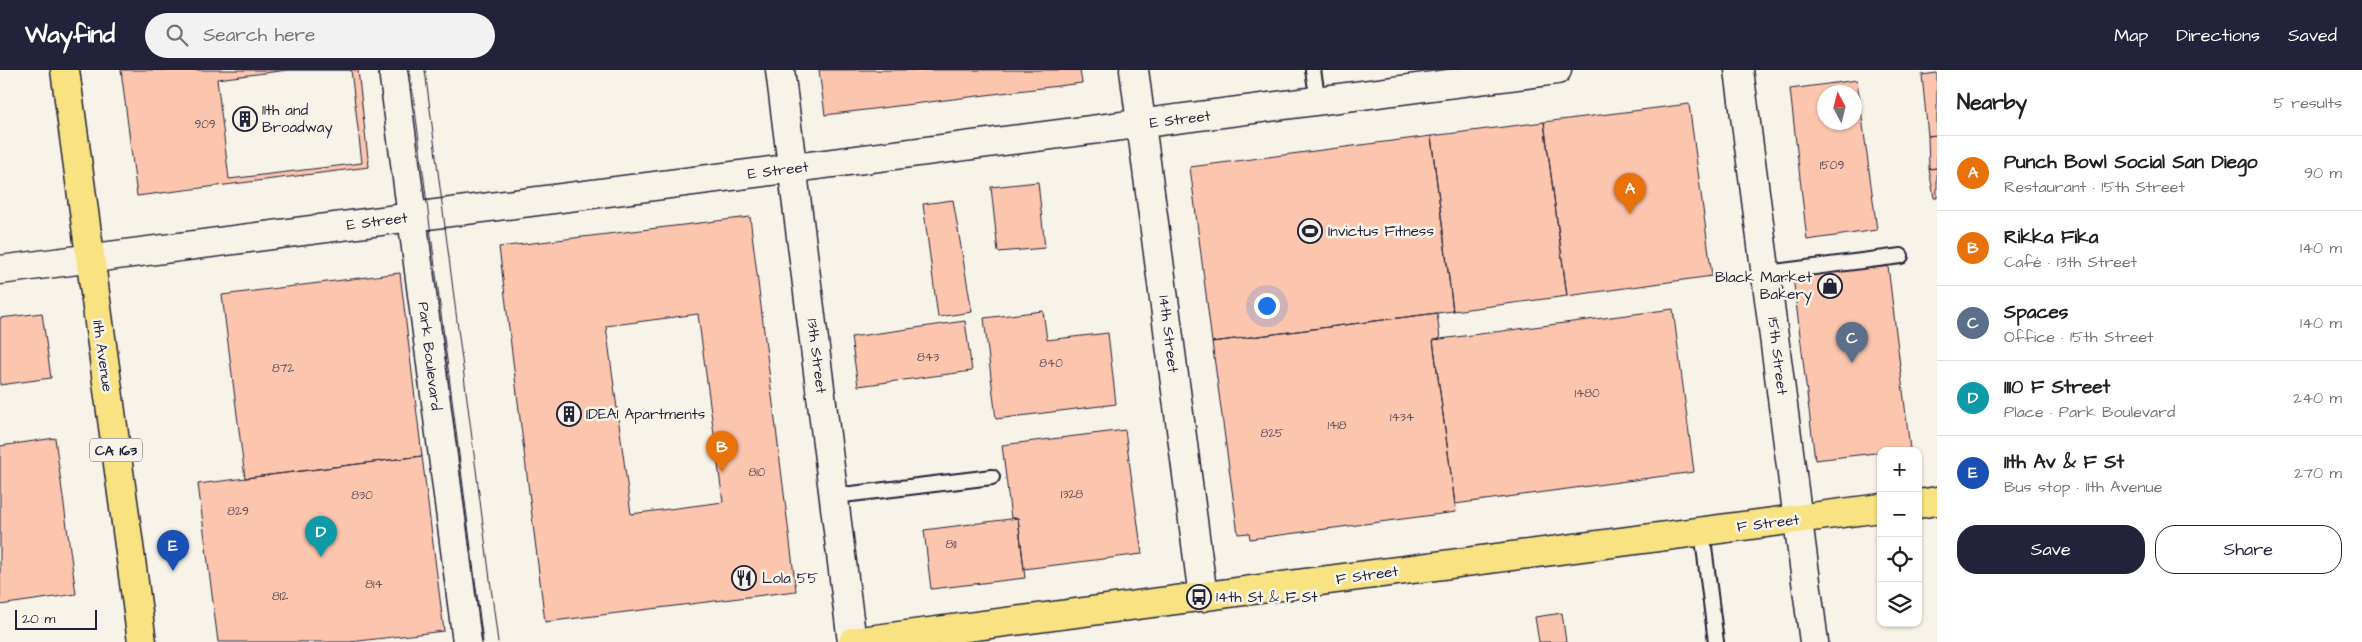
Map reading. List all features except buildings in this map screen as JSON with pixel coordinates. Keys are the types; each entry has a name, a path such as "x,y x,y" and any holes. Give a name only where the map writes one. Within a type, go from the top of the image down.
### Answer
{"main road":[{"name":"11th Avenue","path":"65,70 142,642"},
{"path":"1922,503 1937,501"},
{"name":"F Street","path":"853,642 1877,509"}],"street":[{"name":"Park Boulevard","path":"393,70 468,642"},
{"name":"13th Street","path":"780,70 853,642"},
{"name":"14th Street","path":"1134,70 1203,597"},
{"name":"E Street","path":"0,270 1557,70"},
{"name":"15th Street","path":"1739,70 1814,642"}],"lane":[{"path":"1313,70 1318,101"},
{"path":"1767,273 1901,256"},
{"path":"835,496 992,477"},
{"path":"1702,531 1716,642"}],"tram line":[{"path":"410,70 483,642"},
{"path":"425,70 498,642"}],"place":[{"name":"11th and Broadway","path":"245,119"},
{"name":"Punch Bowl Social San Diego","path":"1630,214"},
{"name":"Invictus Fitness","path":"1310,231"},
{"name":"Black Market Bakery","path":"1830,286"},
{"name":"Spaces","path":"1852,363"},
{"name":"IDEA1 Apartments","path":"569,414"},
{"name":"Rikka Fika","path":"722,472"},
{"name":"1110 F Street","path":"321,557"},
{"name":"11th Av & F St","path":"173,571"},
{"name":"Lola 55","path":"744,578"},
{"name":"14th St & F St","path":"1199,597"}]}
